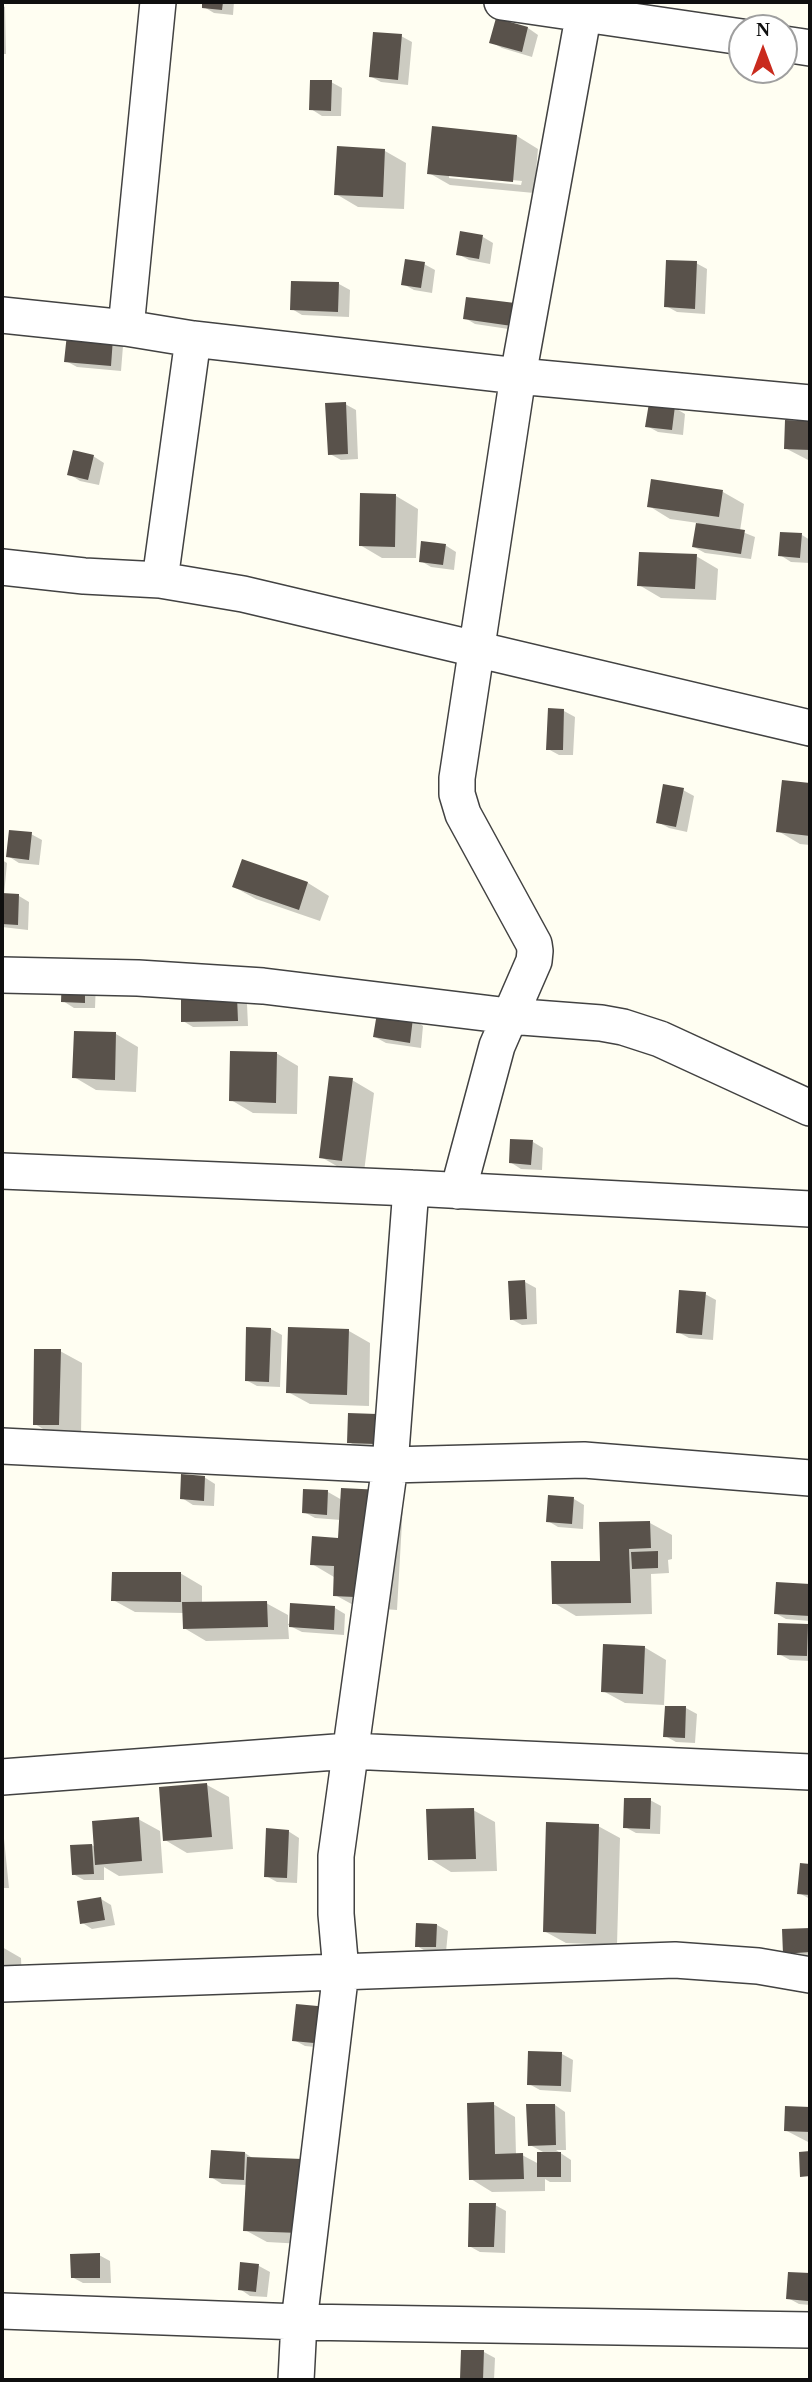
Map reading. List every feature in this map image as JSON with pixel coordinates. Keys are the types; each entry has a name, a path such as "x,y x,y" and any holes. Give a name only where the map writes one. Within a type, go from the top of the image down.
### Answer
{"street":[{"path":"126,328 158,2"},
{"path":"502,2 584,12 635,11 728,34"},
{"path":"458,1191 497,1046 534,961 534,944 463,814 457,794 457,778 518,376 584,12"},
{"path":"2,315 518,376 810,403"},
{"path":"160,580 192,339"},
{"path":"2,567 84,576 160,580 243,594 810,728"},
{"path":"2,975 138,978 263,986 623,1027 660,1039 810,1108"},
{"path":"2,1171 411,1188 810,1209"},
{"path":"296,2380 299,2322 341,1972 336,1914 336,1856 390,1465 411,1188"},
{"path":"2,1446 390,1465 584,1460 810,1478"},
{"path":"2,1777 349,1751 810,1772"},
{"path":"2,1984 675,1960 758,1966 810,1975"},
{"path":"2,2311 299,2322 810,2330"}],"building":[{"path":"202,2 223,2 222,10 202,8"},
{"path":"496,18 528,27 522,52 489,43"},
{"path":"373,32 402,34 398,80 369,77"},
{"path":"310,80 332,80 331,111 309,110"},
{"path":"432,126 517,135 513,182 427,174"},
{"path":"337,146 385,149 383,197 334,195"},
{"path":"460,231 483,235 479,259 456,255"},
{"path":"405,259 425,262 421,288 401,285"},
{"path":"666,260 697,261 695,309 664,307"},
{"path":"291,281 339,282 338,312 290,310"},
{"path":"466,297 515,303 512,326 463,319"},
{"path":"67,334 113,338 111,366 64,362"},
{"path":"346,402 348,454 328,455 325,403"},
{"path":"649,403 675,406 672,430 645,427"},
{"path":"785,420 810,421 810,450 784,449"},
{"path":"73,450 94,455 88,480 67,475"},
{"path":"651,479 723,490 719,517 647,507"},
{"path":"360,493 396,494 395,547 359,546"},
{"path":"696,523 745,530 741,554 692,547"},
{"path":"780,532 802,533 800,558 778,556"},
{"path":"421,541 446,544 443,565 419,562"},
{"path":"639,552 697,554 695,589 637,586"},
{"path":"548,708 564,709 563,750 546,750"},
{"path":"782,780 810,783 810,836 776,832"},
{"path":"663,784 684,788 676,827 656,823"},
{"path":"9,830 32,832 29,860 6,857"},
{"path":"242,859 308,882 299,910 232,887"},
{"path":"2,893 19,894 18,925 2,924"},
{"path":"62,974 85,975 85,1003 61,1002"},
{"path":"237,996 238,1021 181,1022 181,997"},
{"path":"377,1013 413,1018 410,1043 373,1037"},
{"path":"74,1031 116,1032 115,1080 72,1078"},
{"path":"230,1051 277,1052 276,1103 229,1101"},
{"path":"329,1076 353,1078 342,1161 319,1158"},
{"path":"510,1139 533,1140 531,1165 509,1163"},
{"path":"525,1280 527,1319 510,1320 508,1281"},
{"path":"679,1290 706,1292 702,1335 676,1333"},
{"path":"246,1327 271,1328 269,1382 245,1381"},
{"path":"288,1327 349,1329 347,1395 286,1393"},
{"path":"34,1349 61,1349 59,1425 33,1425"},
{"path":"348,1413 377,1414 375,1444 347,1443"},
{"path":"181,1474 205,1476 204,1501 180,1499"},
{"path":"341,1488 382,1490 376,1598 333,1596 334,1566 310,1565 312,1536 338,1538"},
{"path":"303,1489 328,1490 327,1515 302,1513"},
{"path":"548,1495 574,1497 572,1524 546,1522"},
{"path":"650,1521 651,1548 629,1549 631,1603 552,1604 551,1561 600,1561 599,1522"},
{"path":"658,1551 658,1568 632,1569 631,1552"},
{"path":"112,1572 181,1572 181,1602 111,1601"},
{"path":"776,1582 810,1584 810,1616 774,1614"},
{"path":"267,1601 268,1627 183,1629 182,1602"},
{"path":"290,1603 335,1606 334,1630 289,1627"},
{"path":"778,1623 808,1624 807,1656 777,1655"},
{"path":"603,1644 645,1646 643,1694 601,1692"},
{"path":"665,1706 686,1706 685,1738 663,1737"},
{"path":"207,1783 212,1837 163,1841 159,1787"},
{"path":"624,1798 651,1798 650,1829 623,1828"},
{"path":"474,1808 476,1859 428,1860 426,1809"},
{"path":"139,1817 142,1861 95,1865 92,1821"},
{"path":"546,1822 599,1824 596,1934 543,1932"},
{"path":"266,1828 289,1830 287,1878 264,1877"},
{"path":"92,1844 94,1874 72,1875 70,1845"},
{"path":"800,1863 810,1864 810,1895 797,1894"},
{"path":"101,1897 105,1920 80,1924 77,1901"},
{"path":"416,1923 437,1924 436,1947 415,1947"},
{"path":"810,1928 810,1952 783,1954 782,1929"},
{"path":"296,2004 339,2008 336,2045 292,2041"},
{"path":"528,2051 562,2052 561,2086 527,2085"},
{"path":"494,2102 495,2154 523,2153 524,2179 469,2180 467,2103"},
{"path":"526,2104 555,2104 556,2145 528,2146"},
{"path":"785,2106 810,2107 810,2132 784,2131"},
{"path":"211,2150 245,2152 244,2180 209,2178"},
{"path":"810,2151 810,2176 800,2177 799,2152"},
{"path":"537,2152 561,2152 561,2177 537,2177"},
{"path":"247,2157 303,2159 300,2233 243,2231"},
{"path":"469,2203 496,2203 494,2247 468,2247"},
{"path":"100,2253 100,2278 71,2278 70,2254"},
{"path":"240,2262 259,2264 256,2292 238,2290"},
{"path":"788,2272 810,2273 808,2301 786,2299"},
{"path":"461,2350 484,2350 483,2380 460,2379"}]}
